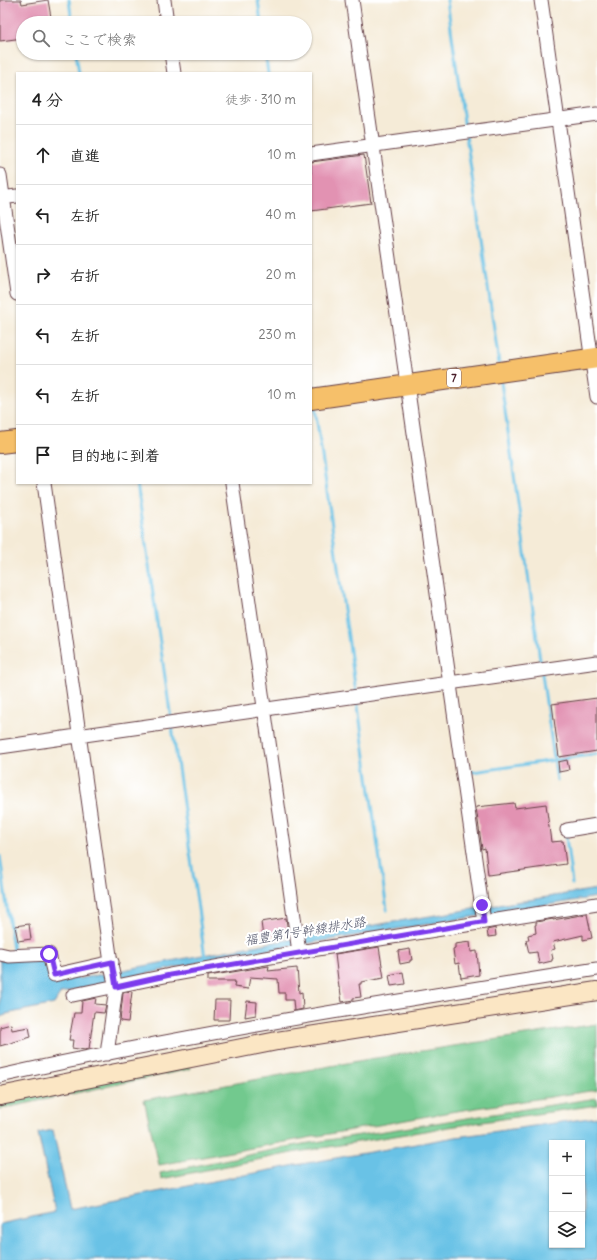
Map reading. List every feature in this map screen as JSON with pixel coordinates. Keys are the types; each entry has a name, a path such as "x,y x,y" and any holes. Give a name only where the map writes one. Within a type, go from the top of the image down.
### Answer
{"main road":[{"name":"7","path":"312,399 594,358"},
{"path":"0,443 16,441"}],"street":[{"path":"164,0 166,16"},
{"path":"352,0 406,385 484,920"},
{"path":"541,0 594,358 597,397"},
{"path":"172,60 174,72"},
{"path":"312,154 597,114"},
{"path":"0,175 2,198 16,288"},
{"path":"2,198 16,196"},
{"path":"44,484 114,975 107,1054"},
{"path":"232,484 299,951"},
{"path":"0,747 597,662"},
{"path":"566,830 597,825"},
{"path":"0,954 9,956 49,954 54,975 170,975 299,951 484,920 597,904"},
{"path":"0,1076 308,1015 597,969"},
{"path":"73,995 114,975"},
{"path":"0,1096 277,1041 597,991"}],"green space":[{"path":"597,1024 597,1090 450,1112 159,1165 144,1100 369,1059"},
{"path":"188,1063 190,1069 0,1109 0,1101"},
{"path":"597,1098 597,1105 449,1127 292,1153 161,1179 160,1173 297,1145"}],"water":[{"path":"597,889 597,897 206,961 80,988 61,993 54,1004 6,1014 0,1017 0,958 47,957 52,979 77,973 78,979 272,943"},
{"path":"597,1117 597,1260 0,1260 0,1224 55,1212 38,1133 53,1130 70,1209 296,1165 456,1137"}],"building":[{"path":"0,0 21,0 22,4 48,0 51,16 16,16 16,39 0,41"},
{"path":"364,155 371,203 312,211 312,162"},
{"path":"597,698 597,751 559,757 552,704"},
{"path":"567,760 569,770 559,772 558,762"},
{"path":"514,803 515,808 546,804 551,842 563,841 566,864 488,875 485,848 482,849 476,807"},
{"path":"587,914 592,938 583,940 583,935 553,942 555,949 551,950 552,961 539,964 537,952 529,953 526,940 529,940 528,935 536,933 536,922"},
{"path":"286,918 288,933 263,937 261,922"},
{"path":"29,924 31,939 18,941 15,926"},
{"path":"495,928 496,936 488,937 487,930"},
{"path":"470,942 471,952 477,951 479,975 461,978 459,963 455,964 453,949 455,948 455,944"},
{"path":"379,947 384,978 361,982 361,984 359,984 361,997 342,1002 335,954"},
{"path":"410,949 412,960 410,960 410,962 400,964 398,951"},
{"path":"269,966 268,971 297,968 299,993 302,992 303,1009 294,1011 293,1000 285,1000 285,993 279,993 278,979 250,977 248,989 234,987 235,981 208,981 208,976"},
{"path":"403,972 405,984 391,986 389,975"},
{"path":"130,991 132,992 128,1022 120,1021 123,993"},
{"path":"96,998 95,1004 106,1005 104,1013 94,1012 89,1049 85,1050 72,1048 73,1040 69,1040 74,1013 81,1013 82,1001"},
{"path":"215,1000 230,1000 229,1020 214,1020"},
{"path":"247,1001 257,1002 256,1015 245,1017"},
{"path":"11,1024 12,1030 29,1027 31,1037 0,1046 0,1027"}],"waterway":[{"path":"69,0 71,16"},
{"path":"258,0 260,16"},
{"path":"447,0 465,129"},
{"path":"77,60 79,72"},
{"path":"266,60 268,72"},
{"path":"466,135 499,363"},
{"path":"312,381 313,389"},
{"path":"501,382 541,667"},
{"path":"315,408 356,692"},
{"path":"137,484 171,719"},
{"path":"542,674 557,780"},
{"path":"357,700 387,910"},
{"path":"172,726 205,958"},
{"path":"466,773 597,754"},
{"path":"566,837 572,884"},
{"path":"0,856 13,950"}],"route":[{"path":"49,954 54,975 112,962 112,970 116,987 170,975 299,952 484,922 482,905"}],"water label":[{"name":"福豊第1号幹線排水路","path":"305,931"}]}
